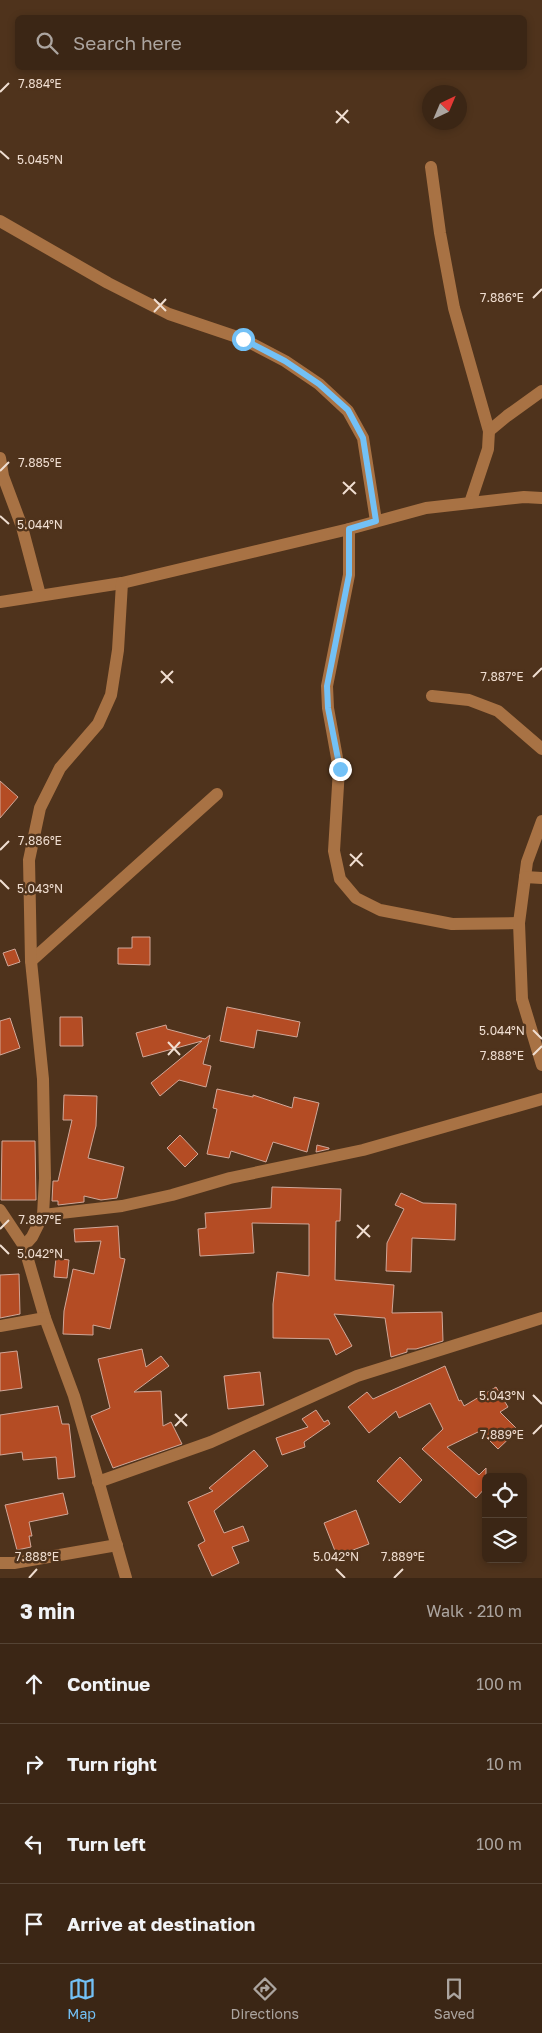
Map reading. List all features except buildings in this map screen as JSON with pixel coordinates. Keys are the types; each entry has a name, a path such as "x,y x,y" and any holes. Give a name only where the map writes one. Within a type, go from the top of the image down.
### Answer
{"street":[{"path":"430,167 454,308 489,432 488,449 470,503"},
{"path":"0,222 108,283 169,314 243,339 285,361 319,384 348,410 363,438 376,521"},
{"path":"489,432 507,416 542,391"},
{"path":"0,458 3,476 22,527 40,595"},
{"path":"0,602 122,583 349,529 426,508 542,498"},
{"path":"349,529 349,575 327,686 328,708 340,769 334,851 340,879 356,898 380,910 452,924 519,923"},
{"path":"24,1246 32,1237 43,1215 45,1178 43,1079 31,961 28,860 40,808 60,768 98,724 111,695 118,650 122,583"},
{"path":"432,696 469,700 498,711 542,749"},
{"path":"31,961 217,794"},
{"path":"542,821 527,862 519,923 522,998 542,1065"},
{"path":"524,877 542,878"},
{"path":"43,1215 122,1206 172,1195 230,1178 363,1150 542,1099"},
{"path":"0,1210 24,1246 45,1318 74,1396 126,1578"},
{"path":"0,1326 45,1318"},
{"path":"98,1482 211,1442 357,1376 542,1318"},
{"path":"0,1562 14,1563 117,1544"}],"route":[{"path":"243,339 285,361 319,384 348,410 363,438 376,521 349,529 349,575 327,686 328,708 340,769"}]}
